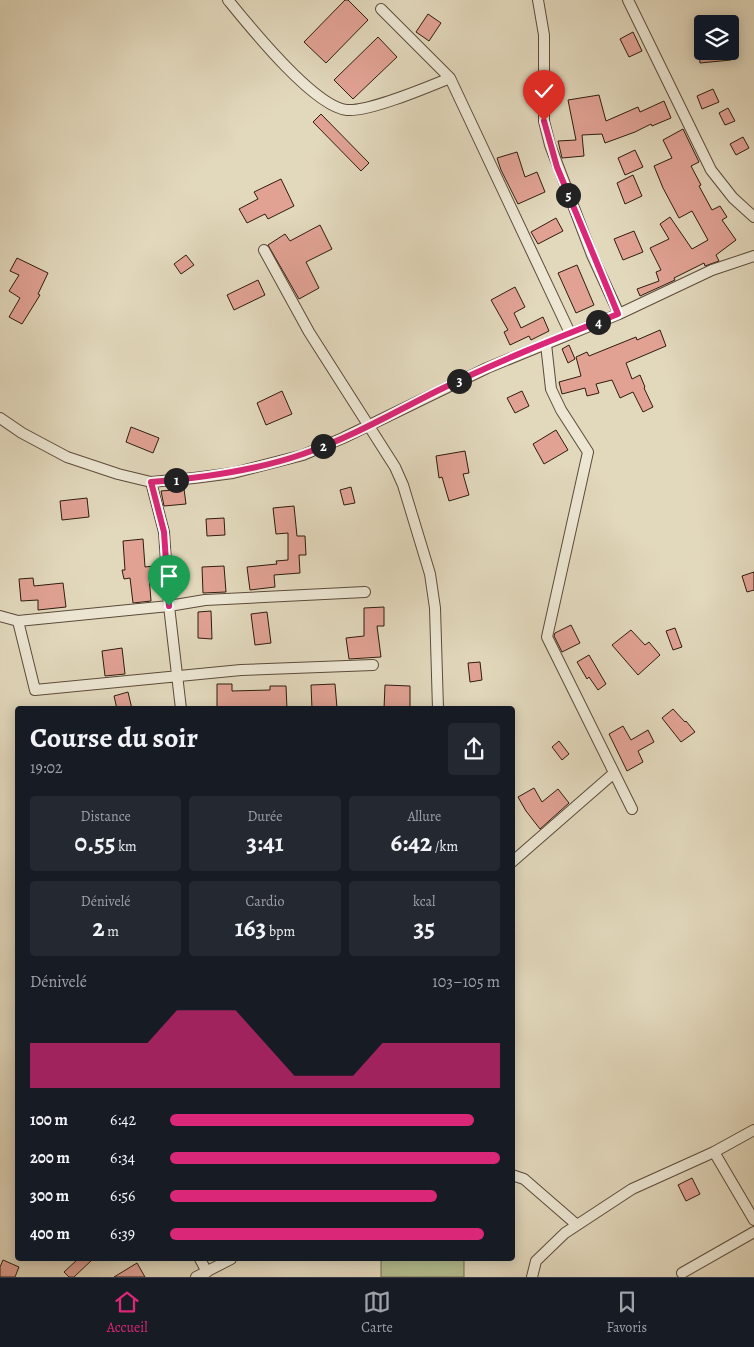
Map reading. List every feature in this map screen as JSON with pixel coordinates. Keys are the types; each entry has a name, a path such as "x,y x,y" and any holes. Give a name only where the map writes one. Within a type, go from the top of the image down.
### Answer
{"street":[{"path":"228,0 248,25 309,89 331,105 348,110 366,108 450,78"},
{"path":"538,0 544,35 544,121 550,145 592,255 618,314"},
{"path":"628,0 711,170 733,198 754,217"},
{"path":"381,9 450,78 570,333"},
{"path":"264,250 314,340 370,426 395,467 403,485 430,574 436,608 438,706"},
{"path":"0,418 22,433 67,457 118,474 151,482 233,473 303,455 370,426 445,387 487,368 618,314 712,270 754,256"},
{"path":"546,344 551,389 561,410 588,452 547,637 632,809"},
{"path":"151,482 164,532 169,606 181,706"},
{"path":"0,616 18,621 169,606 204,600 365,592"},
{"path":"18,621 35,690 240,670 372,665"},
{"path":"515,859 614,773"},
{"path":"532,1277 536,1261 565,1233 577,1225 632,1189 714,1152 754,1130"},
{"path":"714,1152 754,1220"},
{"path":"515,1175 524,1179 577,1225"},
{"path":"682,1273 754,1232"},
{"path":"201,1261 207,1272"},
{"path":"196,1277 227,1261"}],"green space":[{"path":"381,1261 464,1261 464,1277 381,1277"}],"building":[{"path":"345,0 348,0 368,20 326,63 304,42"},
{"path":"428,14 441,23 429,41 416,32"},
{"path":"633,32 642,51 629,57 620,39"},
{"path":"378,37 397,57 353,99 334,80"},
{"path":"700,60 731,60 700,63"},
{"path":"713,89 719,102 702,109 697,96"},
{"path":"599,95 606,121 638,107 640,112 664,101 671,118 605,143 602,134 582,135 584,156 562,158 558,141 576,140 568,100"},
{"path":"728,108 735,121 725,125 719,113"},
{"path":"321,114 369,163 361,171 313,122"},
{"path":"683,129 699,162 691,166 701,185 699,186 712,210 720,206 727,217 722,220 736,240 716,255 719,261 705,266 704,263 674,278 675,280 640,296 637,289 659,281 656,272 661,270 650,248 669,239 660,224 670,217 692,249 708,240 692,211 679,218 654,166 672,158 663,140"},
{"path":"743,137 749,148 736,155 730,144"},
{"path":"635,150 643,167 625,175 618,158"},
{"path":"517,152 525,177 537,172 545,192 518,204 497,158"},
{"path":"633,175 642,196 625,204 617,183"},
{"path":"281,179 294,206 268,219 265,214 247,223 239,209 258,199 254,192"},
{"path":"556,218 563,231 538,244 531,232"},
{"path":"320,225 332,249 306,262 319,288 299,299 268,245 285,234 290,241"},
{"path":"634,231 643,252 623,260 614,239"},
{"path":"186,255 194,265 181,274 174,264"},
{"path":"17,258 48,273 38,294 40,295 22,324 9,317 20,298 9,291 19,275 10,271"},
{"path":"577,265 594,305 576,313 558,273"},
{"path":"258,280 265,295 234,310 227,295"},
{"path":"515,287 525,307 514,313 521,328 543,317 549,331 531,340 529,336 510,345 504,332 508,330 491,300"},
{"path":"660,330 666,346 626,363 632,379 640,375 653,407 643,412 633,392 620,398 612,380 596,384 599,393 587,396 585,388 562,394 559,382 581,376 576,357 587,352 589,356 636,337 637,340"},
{"path":"569,345 575,359 568,363 562,349"},
{"path":"282,391 292,414 266,425 257,403"},
{"path":"522,391 529,406 515,413 507,398"},
{"path":"131,427 159,438 153,453 126,442"},
{"path":"556,430 568,450 544,464 533,444"},
{"path":"465,451 469,473 463,474 469,495 449,501 442,477 439,478 436,456"},
{"path":"351,487 355,503 344,505 340,490"},
{"path":"184,489 186,504 164,506 161,491"},
{"path":"87,498 89,517 62,520 60,501"},
{"path":"294,506 297,536 305,536 306,555 299,555 300,573 274,575 275,587 250,590 247,567 277,564 276,561 288,560 288,533 276,534 273,508"},
{"path":"224,518 225,535 207,536 206,519"},
{"path":"143,539 145,567 154,566 155,575 149,576 151,601 133,603 130,578 124,579 122,570 125,570 123,541"},
{"path":"224,566 226,592 203,593 202,567"},
{"path":"754,572 754,590 747,592 742,576"},
{"path":"33,578 34,586 63,583 66,607 38,610 38,600 21,601 19,579"},
{"path":"384,607 384,626 377,626 381,657 349,659 346,638 364,636 364,608"},
{"path":"211,611 212,639 198,638 198,612"},
{"path":"267,612 271,643 255,645 251,614"},
{"path":"571,625 580,643 562,652 554,636 555,633"},
{"path":"675,628 682,647 673,650 666,631"},
{"path":"631,630 645,645 649,642 660,655 638,675 612,645"},
{"path":"122,648 125,674 105,676 102,651"},
{"path":"589,655 606,684 598,690 589,677 587,679 577,662"},
{"path":"480,662 482,680 470,682 468,663"},
{"path":"217,684 232,684 232,691 270,690 270,686 286,686 287,706 217,706"},
{"path":"335,684 337,706 312,706 311,685"},
{"path":"385,685 410,686 410,706 384,706"},
{"path":"128,692 131,706 116,706 114,696"},
{"path":"673,709 695,732 681,742 662,718"},
{"path":"623,726 631,740 648,730 654,742 638,751 643,762 627,771 609,734"},
{"path":"559,741 569,754 562,760 552,747"},
{"path":"534,788 542,802 558,789 569,803 540,829 518,797"},
{"path":"692,1178 700,1194 686,1201 678,1185"},
{"path":"3,1260 19,1267 15,1277 0,1277 0,1267"},
{"path":"76,1261 91,1261 74,1277 69,1277 64,1272"},
{"path":"137,1263 145,1277 114,1277"}],"route":[{"path":"169,606 164,532 151,482 233,473 303,455 370,426 436,391 487,368 618,314 557,167 544,121"}]}
